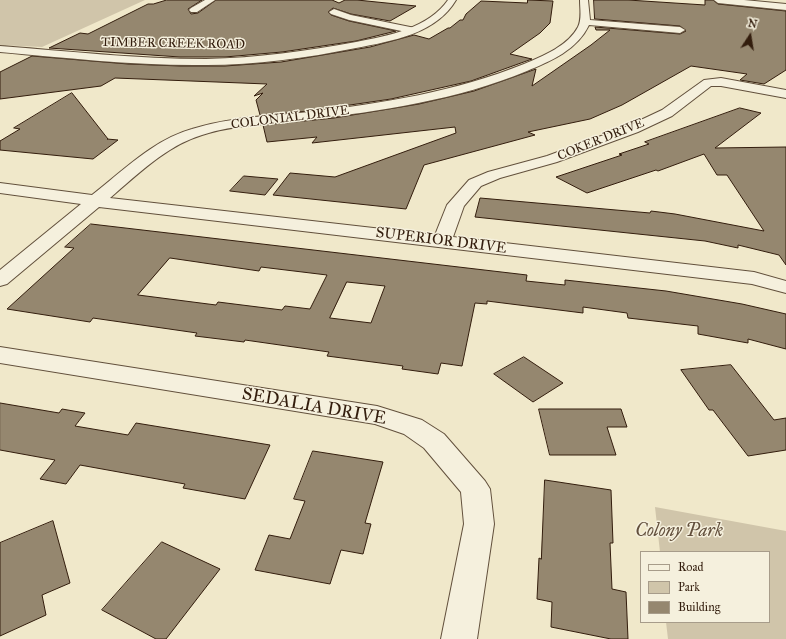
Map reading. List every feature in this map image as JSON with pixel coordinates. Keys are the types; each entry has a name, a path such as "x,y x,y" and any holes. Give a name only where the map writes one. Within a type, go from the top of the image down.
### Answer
{"street":[{"path":"194,10 211,0"},
{"name":"TIMBER CREEK ROAD","path":"0,49 104,58 180,61 232,61 301,55 341,49 378,41 411,30 442,14 452,0"},
{"path":"584,0 584,22 680,30"},
{"path":"718,0 786,7"},
{"path":"334,12 349,17 411,30"},
{"name":"COLONIAL DRIVE","path":"0,280 149,157 168,145 192,133 231,124 365,108 445,94 515,73 541,61 574,39 584,26 584,22"},
{"name":"COKER DRIVE","path":"442,241 456,205 475,183 481,180 552,159 633,129 667,113 708,84 721,82 786,94"},
{"name":"SUPERIOR DRIVE","path":"0,188 95,201 754,278 786,287"},
{"name":"SEDALIA DRIVE","path":"0,356 377,415 413,427 434,441 475,489 479,524 460,639"}],"green space":[{"path":"0,0 145,0 42,47 0,45"},
{"name":"Colony Park","path":"655,507 786,531 786,639 668,639 666,623 770,623 770,551 660,551"}],"building":[{"path":"167,0 202,0 188,9 191,14 198,13 216,0 332,0 339,3 345,0 357,0 416,6 390,21 351,14 333,8 328,12 331,15 349,21 396,31 356,41 282,52 225,57 180,57 49,48 80,33 88,34 148,4"},
{"path":"528,0 553,1 550,23 540,33 510,54 532,59 471,81 391,99 309,111 260,115 256,100 263,93 254,96 267,84 115,78 101,86 0,99 0,72 32,56 128,64 180,66 225,66 281,62 370,47 414,35 429,39 450,28 460,20 463,20 466,14 481,1 527,3"},
{"path":"594,0 628,0 705,5 705,0 713,0 718,4 786,11 786,70 764,84 740,80 747,74 691,66 622,105 590,119 528,132 535,135 424,165 406,209 273,195 290,173 335,177 456,133 455,127 312,143 317,137 267,142 263,125 334,118 419,104 474,91 536,69 532,86 610,30 596,30 595,27 680,34 686,31 680,26 595,19"},
{"path":"72,93 107,139 118,140 93,159 0,150 0,141 20,129 14,128"},
{"path":"740,108 761,113 715,148 786,147 786,265 779,255 738,245 738,248 705,241 475,217 480,198 650,213 651,211 675,214 764,231 727,175 717,175 704,154 658,171 656,170 587,193 556,177 622,155 619,154 649,144 645,142"},
{"path":"244,176 278,179 265,195 230,191"},
{"path":"91,224 527,275 526,281 565,285 565,280 666,291 742,304 786,314 786,349 748,339 748,343 698,334 698,326 628,318 627,313 583,307 583,313 487,301 487,304 475,303 462,366 441,363 438,374 402,369 403,366 327,356 329,352 245,340 244,342 195,336 197,333 93,318 90,322 7,309 74,248 65,247","holes":["170,258 259,271 261,267 327,275 310,309 285,306 282,310 218,302 216,305 138,295","347,282 385,286 371,323 330,318"]},
{"path":"524,357 563,383 533,402 494,374"},
{"path":"731,365 774,420 786,418 786,450 748,456 713,410 709,410 681,370"},
{"path":"0,403 59,413 62,409 85,413 75,426 128,435 136,423 270,445 245,499 183,488 185,484 80,465 66,484 40,479 55,460 0,450"},
{"path":"539,409 621,409 627,427 607,427 616,455 550,455"},
{"path":"313,451 383,462 365,523 371,524 363,554 341,550 330,584 255,570 269,535 290,539 305,501 294,499"},
{"path":"545,480 611,490 613,543 610,543 612,589 626,592 628,639 611,639 551,627 552,602 537,599 539,558 541,559"},
{"path":"53,521 70,583 42,595 46,615 0,636 0,543"},
{"path":"162,542 220,569 166,639 156,639 102,610"}]}
